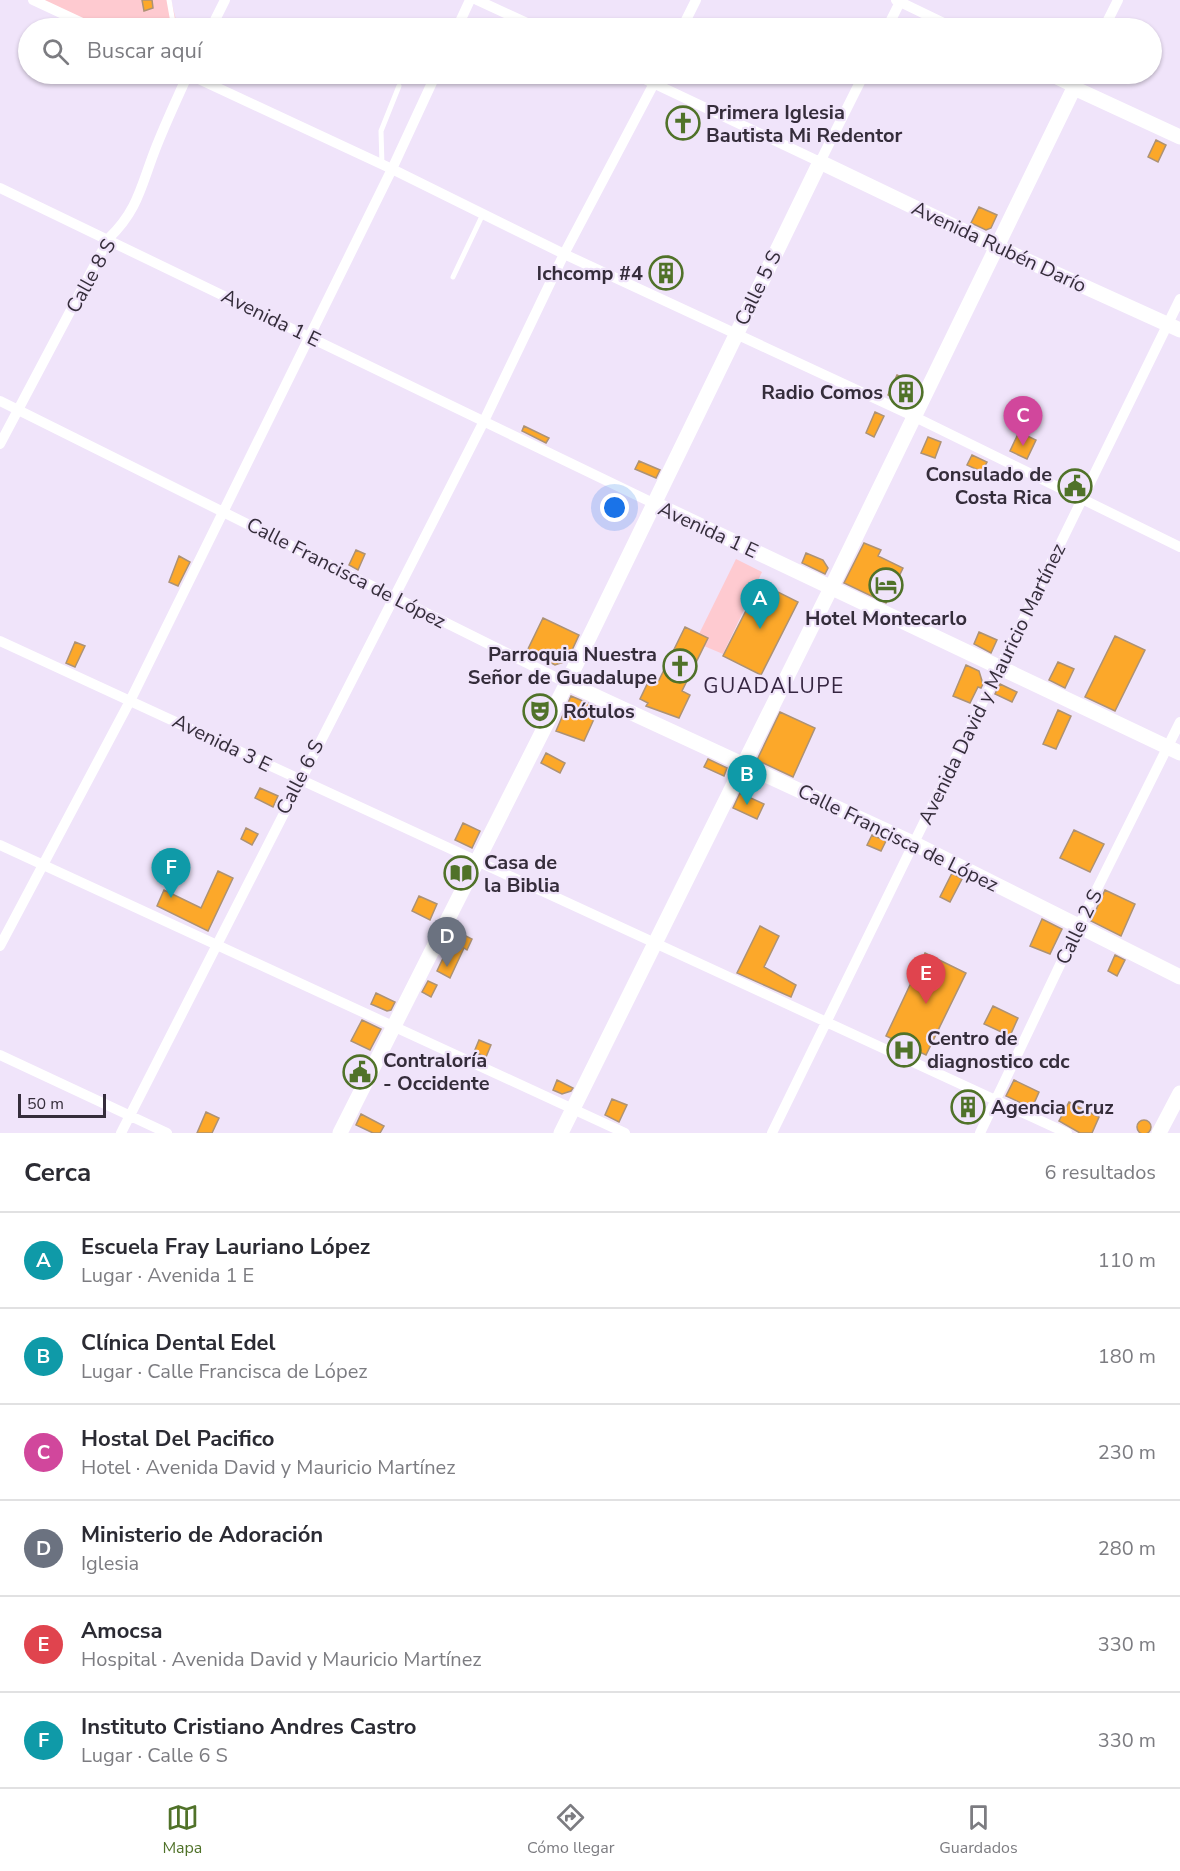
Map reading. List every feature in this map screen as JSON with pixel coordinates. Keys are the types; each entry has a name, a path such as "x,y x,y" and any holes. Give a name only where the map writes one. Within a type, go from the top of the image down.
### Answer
{"street":[{"path":"33,0 72,18"},
{"path":"215,18 225,0"},
{"path":"462,18 470,0"},
{"path":"477,0 516,18"},
{"path":"687,18 696,0"},
{"path":"1109,18 1118,0"},
{"path":"891,18 899,1 934,18"},
{"name":"Calle 8 S","path":"0,444 109,238 127,221 140,197 146,173 184,84"},
{"path":"209,84 387,167 564,254 915,417 1180,547"},
{"path":"0,946 131,699 309,336 387,167 431,84"},
{"name":"Calle 6 S","path":"121,1133 392,597 483,423 564,254 654,84"},
{"path":"669,84 820,162"},
{"name":"Calle 5 S","path":"340,1133 567,683 859,84"},
{"path":"1066,84 1180,137"},
{"path":"561,1133 744,766 1076,84"},
{"name":"Avenida Rubén Darío","path":"820,162 997,247 1174,327"},
{"name":"Avenida 1 E","path":"0,188 109,238 483,423 1174,750"},
{"name":"Avenida David y Mauricio Martínez","path":"772,1133 825,1020 915,844 1082,497 1174,327 1180,299"},
{"name":"Calle Francisca de López","path":"0,400 567,683 915,844 1180,977"},
{"name":"Avenida 3 E","path":"0,641 131,699 299,780 825,1020 1066,1133"},
{"name":"Calle 2 S","path":"980,1133 1078,927 1174,750 1180,722"},
{"path":"0,845 625,1133"},
{"path":"0,1054 167,1133"},
{"path":"1159,1133 1179,1098"}],"lane":[{"path":"168,0 172,18"},
{"path":"387,167 381,131 399,86"},
{"path":"453,277 483,214"}],"shaded area":[{"path":"33,0 171,0 176,18 72,18"},
{"path":"736,559 762,572 723,654 704,646 699,634"}],"building":[{"path":"142,0 152,0 153,8 144,11"},
{"name":"Primera Iglesia Bautista Mi Redentor","path":"683,107 695,113 683,139 671,133"},
{"path":"1156,140 1166,145 1158,162 1148,157"},
{"path":"979,207 997,215 991,228 986,230 971,223"},
{"name":"Ichcomp #4","path":"668,256 677,260 665,289 656,285"},
{"path":"897,375 916,384 906,404 888,395"},
{"path":"875,412 884,416 874,437 866,433"},
{"path":"524,426 549,438 546,443 522,431"},
{"path":"1019,432 1036,440 1027,459 1010,451"},
{"path":"928,437 941,442 935,458 921,453"},
{"path":"972,455 987,462 982,472 967,465"},
{"path":"639,461 660,470 656,478 635,469"},
{"path":"864,543 881,550 878,556 903,568 886,603 844,583"},
{"path":"356,550 365,554 358,570 349,565"},
{"path":"806,553 823,560 828,568 825,574 802,563"},
{"path":"179,556 190,562 178,586 169,582"},
{"path":"760,583 798,602 761,675 723,656"},
{"path":"543,618 579,635 567,661 555,665 527,651"},
{"name":"Parroquia Nuestra Señor de Guadalupe","path":"685,627 708,638 682,691 690,695 679,718 646,706 648,703 640,699 651,676 659,680"},
{"path":"979,632 997,640 991,653 974,644"},
{"path":"1115,636 1145,650 1115,711 1085,697"},
{"path":"75,642 85,646 75,667 66,663"},
{"path":"1058,662 1074,669 1065,688 1049,680"},
{"path":"966,665 979,671 983,684 981,688 978,687 970,703 953,696"},
{"path":"1000,684 1017,692 1012,702 995,694"},
{"path":"571,696 599,708 584,741 556,731"},
{"path":"1058,710 1071,716 1056,749 1043,744"},
{"path":"780,712 815,728 793,777 757,760"},
{"path":"546,753 565,763 560,773 541,763"},
{"path":"708,759 727,768 724,776 704,767"},
{"path":"260,788 278,796 273,807 255,798"},
{"path":"740,793 764,804 757,819 733,808"},
{"path":"463,823 480,831 472,848 455,840"},
{"path":"246,828 258,834 252,845 241,839"},
{"path":"1074,830 1104,844 1090,872 1060,858"},
{"path":"872,835 886,841 881,851 867,845"},
{"path":"218,871 233,878 208,931 157,906 164,890 201,908"},
{"path":"952,873 962,879 950,902 940,897"},
{"path":"1105,890 1135,904 1121,936 1091,921"},
{"path":"419,896 437,904 430,920 412,911"},
{"path":"1042,919 1062,929 1050,954 1030,946"},
{"path":"760,926 779,936 764,967 796,985 791,997 737,973"},
{"path":"456,931 472,939 467,950 464,948 450,978 437,971"},
{"path":"925,953 966,973 926,1055 886,1036"},
{"path":"1115,955 1125,960 1117,976 1108,971"},
{"path":"428,981 437,985 431,997 422,992"},
{"path":"376,993 395,1002 391,1010 387,1011 371,1004"},
{"path":"993,1006 1018,1018 1010,1036 984,1024"},
{"path":"362,1020 381,1029 370,1050 351,1041"},
{"path":"479,1040 491,1045 486,1057 474,1052"},
{"path":"557,1080 573,1088 562,1094 553,1090"},
{"path":"1014,1080 1039,1092 1032,1108 1006,1096"},
{"path":"612,1099 627,1105 619,1122 605,1115"},
{"name":"Agencia Cruz","path":"964,1099 974,1104 976,1109 972,1119 958,1112"},
{"path":"1069,1102 1099,1117 1092,1133 1080,1133 1059,1121"},
{"path":"206,1112 219,1118 212,1133 197,1133"},
{"path":"361,1114 384,1126 380,1133 373,1133 356,1125"},
{"path":"1144,1120 1150,1124 1149,1132 1139,1132 1137,1127 1139,1122"}],"place":[{"name":"Primera Iglesia Bautista Mi Redentor","path":"683,123"},
{"name":"Ichcomp #4","path":"666,273"},
{"name":"Radio Comos","path":"906,392"},
{"name":"Hostal Del Pacifico","path":"1023,446"},
{"name":"Consulado de Costa Rica","path":"1075,486"},
{"name":"Hotel Montecarlo","path":"886,585"},
{"name":"Escuela Fray Lauriano López","path":"760,629"},
{"name":"Parroquia Nuestra Señor de Guadalupe","path":"680,666"},
{"name":"Rótulos","path":"540,711"},
{"name":"Clínica Dental Edel","path":"747,805"},
{"name":"Casa de la Biblia","path":"461,873"},
{"name":"Instituto Cristiano Andres Castro","path":"171,898"},
{"name":"Ministerio de Adoración","path":"447,967"},
{"name":"Amocsa","path":"926,1004"},
{"name":"Centro de diagnostico cdc","path":"904,1050"},
{"name":"Contraloría - Occidente","path":"360,1072"},
{"name":"Agencia Cruz","path":"968,1107"}],"district":[{"name":"GUADALUPE","path":"774,686"}]}
